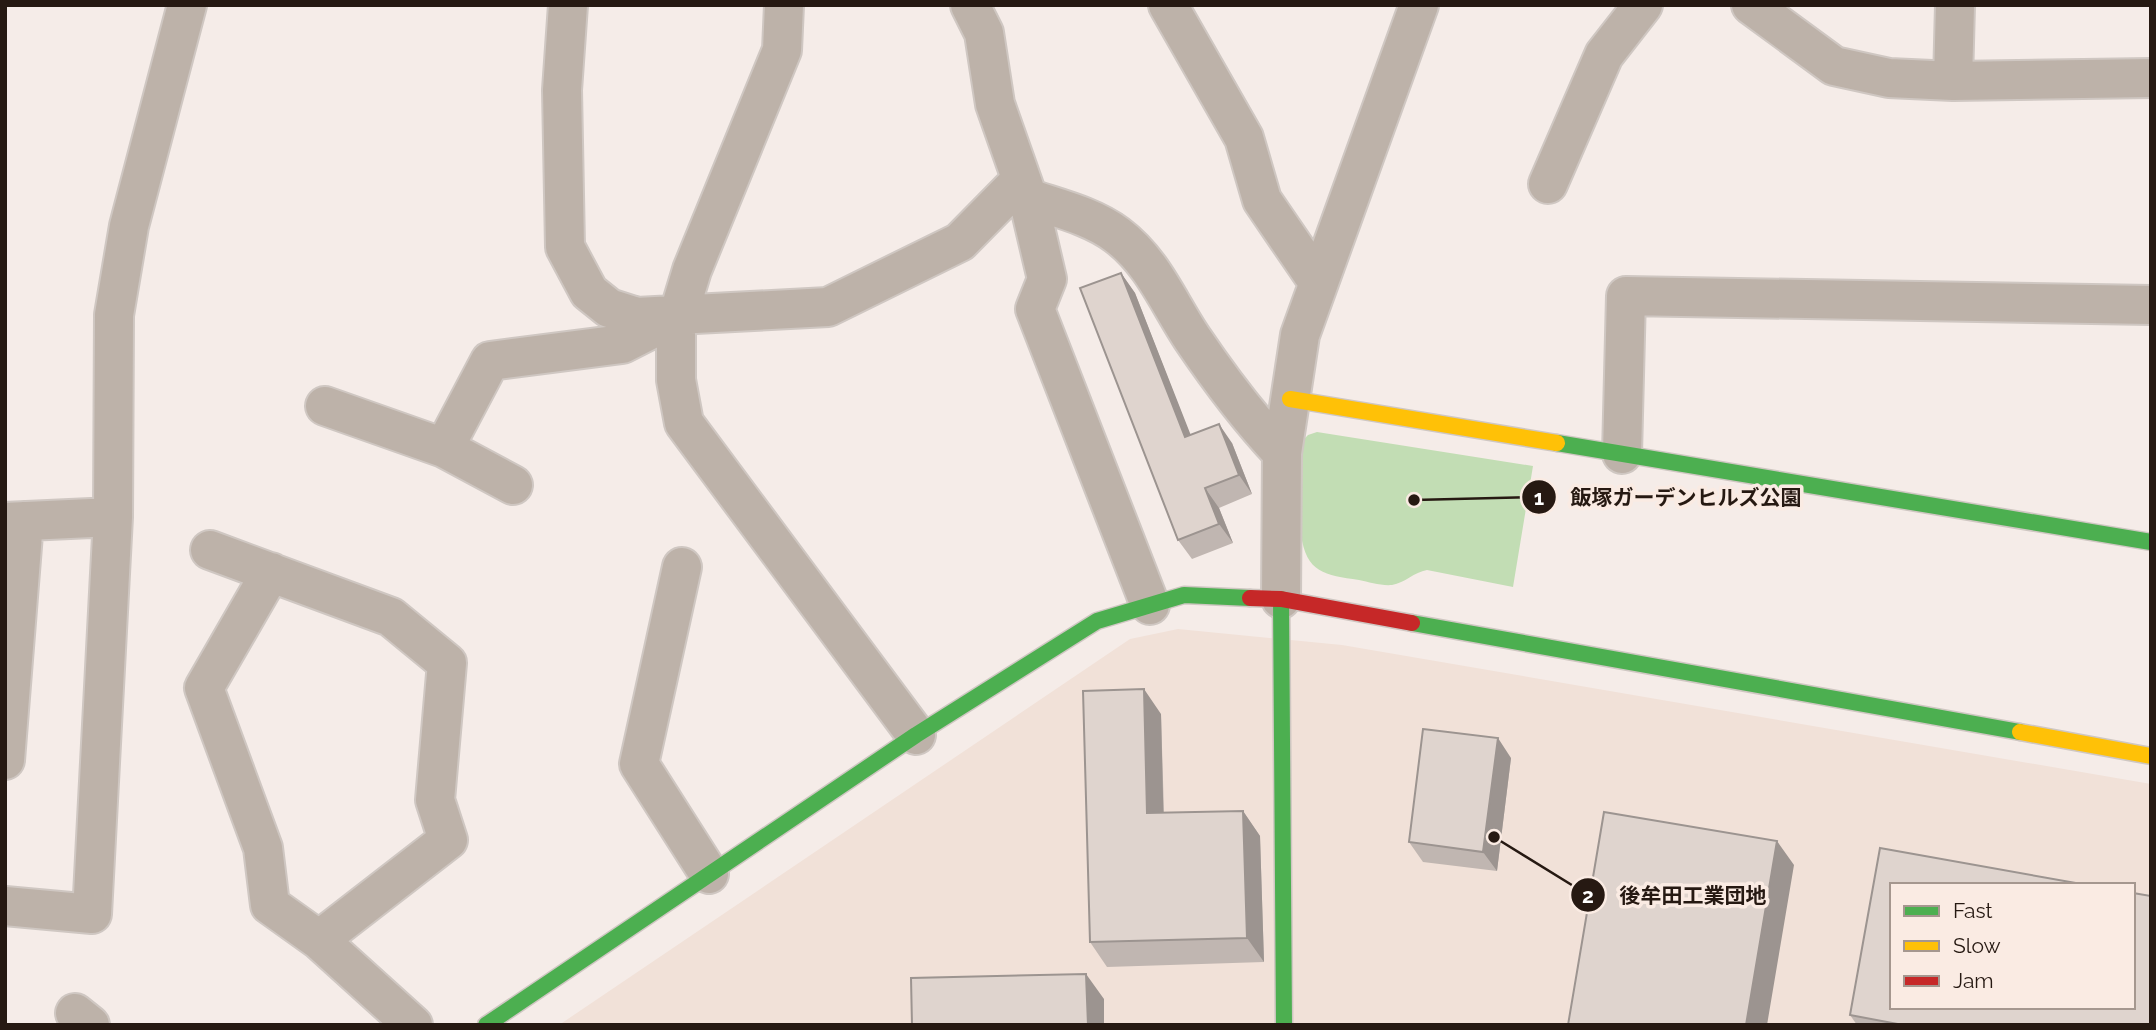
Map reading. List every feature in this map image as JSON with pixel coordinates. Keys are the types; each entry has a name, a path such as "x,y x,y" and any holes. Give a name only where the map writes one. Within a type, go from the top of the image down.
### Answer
{"street":[{"path":"5,906 92,914 113,517 114,315 129,226 187,5"},
{"path":"568,5 562,90 565,247 589,292 609,308 637,317 828,307 960,243 1024,189"},
{"path":"783,5 782,50 692,270 678,315 676,380 684,423 916,735"},
{"path":"970,5 984,33 995,104 1024,189 1047,279 1035,309 1150,605"},
{"path":"1168,5 1244,138 1262,200 1318,282"},
{"path":"1284,1025 1282,453 1300,335 1419,5"},
{"path":"1548,184 1604,55 1643,5"},
{"path":"1751,5 1833,66 1889,78 1952,81 2151,78"},
{"path":"1952,81 1955,5"},
{"path":"1024,189 1116,234 1148,264 1192,338 1260,429 1282,453"},
{"path":"1622,454 1626,296 2151,305"},
{"path":"444,448 490,361 622,344 678,315"},
{"path":"1290,399 2151,542"},
{"path":"325,406 444,448 513,485"},
{"path":"6,738 14,522 113,517"},
{"path":"210,550 391,617 447,663 435,800 448,840 319,940"},
{"path":"682,567 639,764 709,874"},
{"path":"271,572 204,688 263,848 270,905 319,940 413,1025"},
{"path":"486,1025 916,735 1097,621 1184,595 1281,598 2151,756"}],"shaded area":[{"path":"1178,629 1342,645 2151,784 2151,1025 559,1025 1130,639"}],"green space":[{"path":"1317,432 1533,466 1513,587 1427,570 1397,584 1384,585 1319,570 1307,557 1301,534 1303,440"}],"building":[{"path":"1121,273 1185,437 1219,424 1239,475 1205,488 1219,524 1178,540 1080,288"},
{"path":"1144,689 1147,813 1243,811 1247,938 1090,942 1083,691"},
{"path":"1423,729 1498,738 1483,852 1409,842"},
{"path":"1604,812 1777,841 1746,1025 1568,1025"},
{"path":"1880,848 2076,883 1890,883 1890,1009 2135,1009 2135,893 2151,896 2151,1025 1903,1025 1850,1015"},
{"path":"1086,974 1088,1025 912,1025 911,978"}],"traffic: fast":[{"path":"1557,443 2151,542"},
{"path":"486,1025 916,735 1097,621 1184,595 1250,598"},
{"path":"1281,599 1284,1025"},
{"path":"1412,623 2020,732"}],"traffic: slow":[{"path":"1290,399 1557,443"},
{"path":"2020,732 2151,756"}],"traffic: jam":[{"path":"1250,598 1281,599 1412,623"}],"place":[{"name":"飯塚ガーデンヒルズ公園","path":"1414,500"},
{"name":"後牟田工業団地","path":"1494,837"}]}
